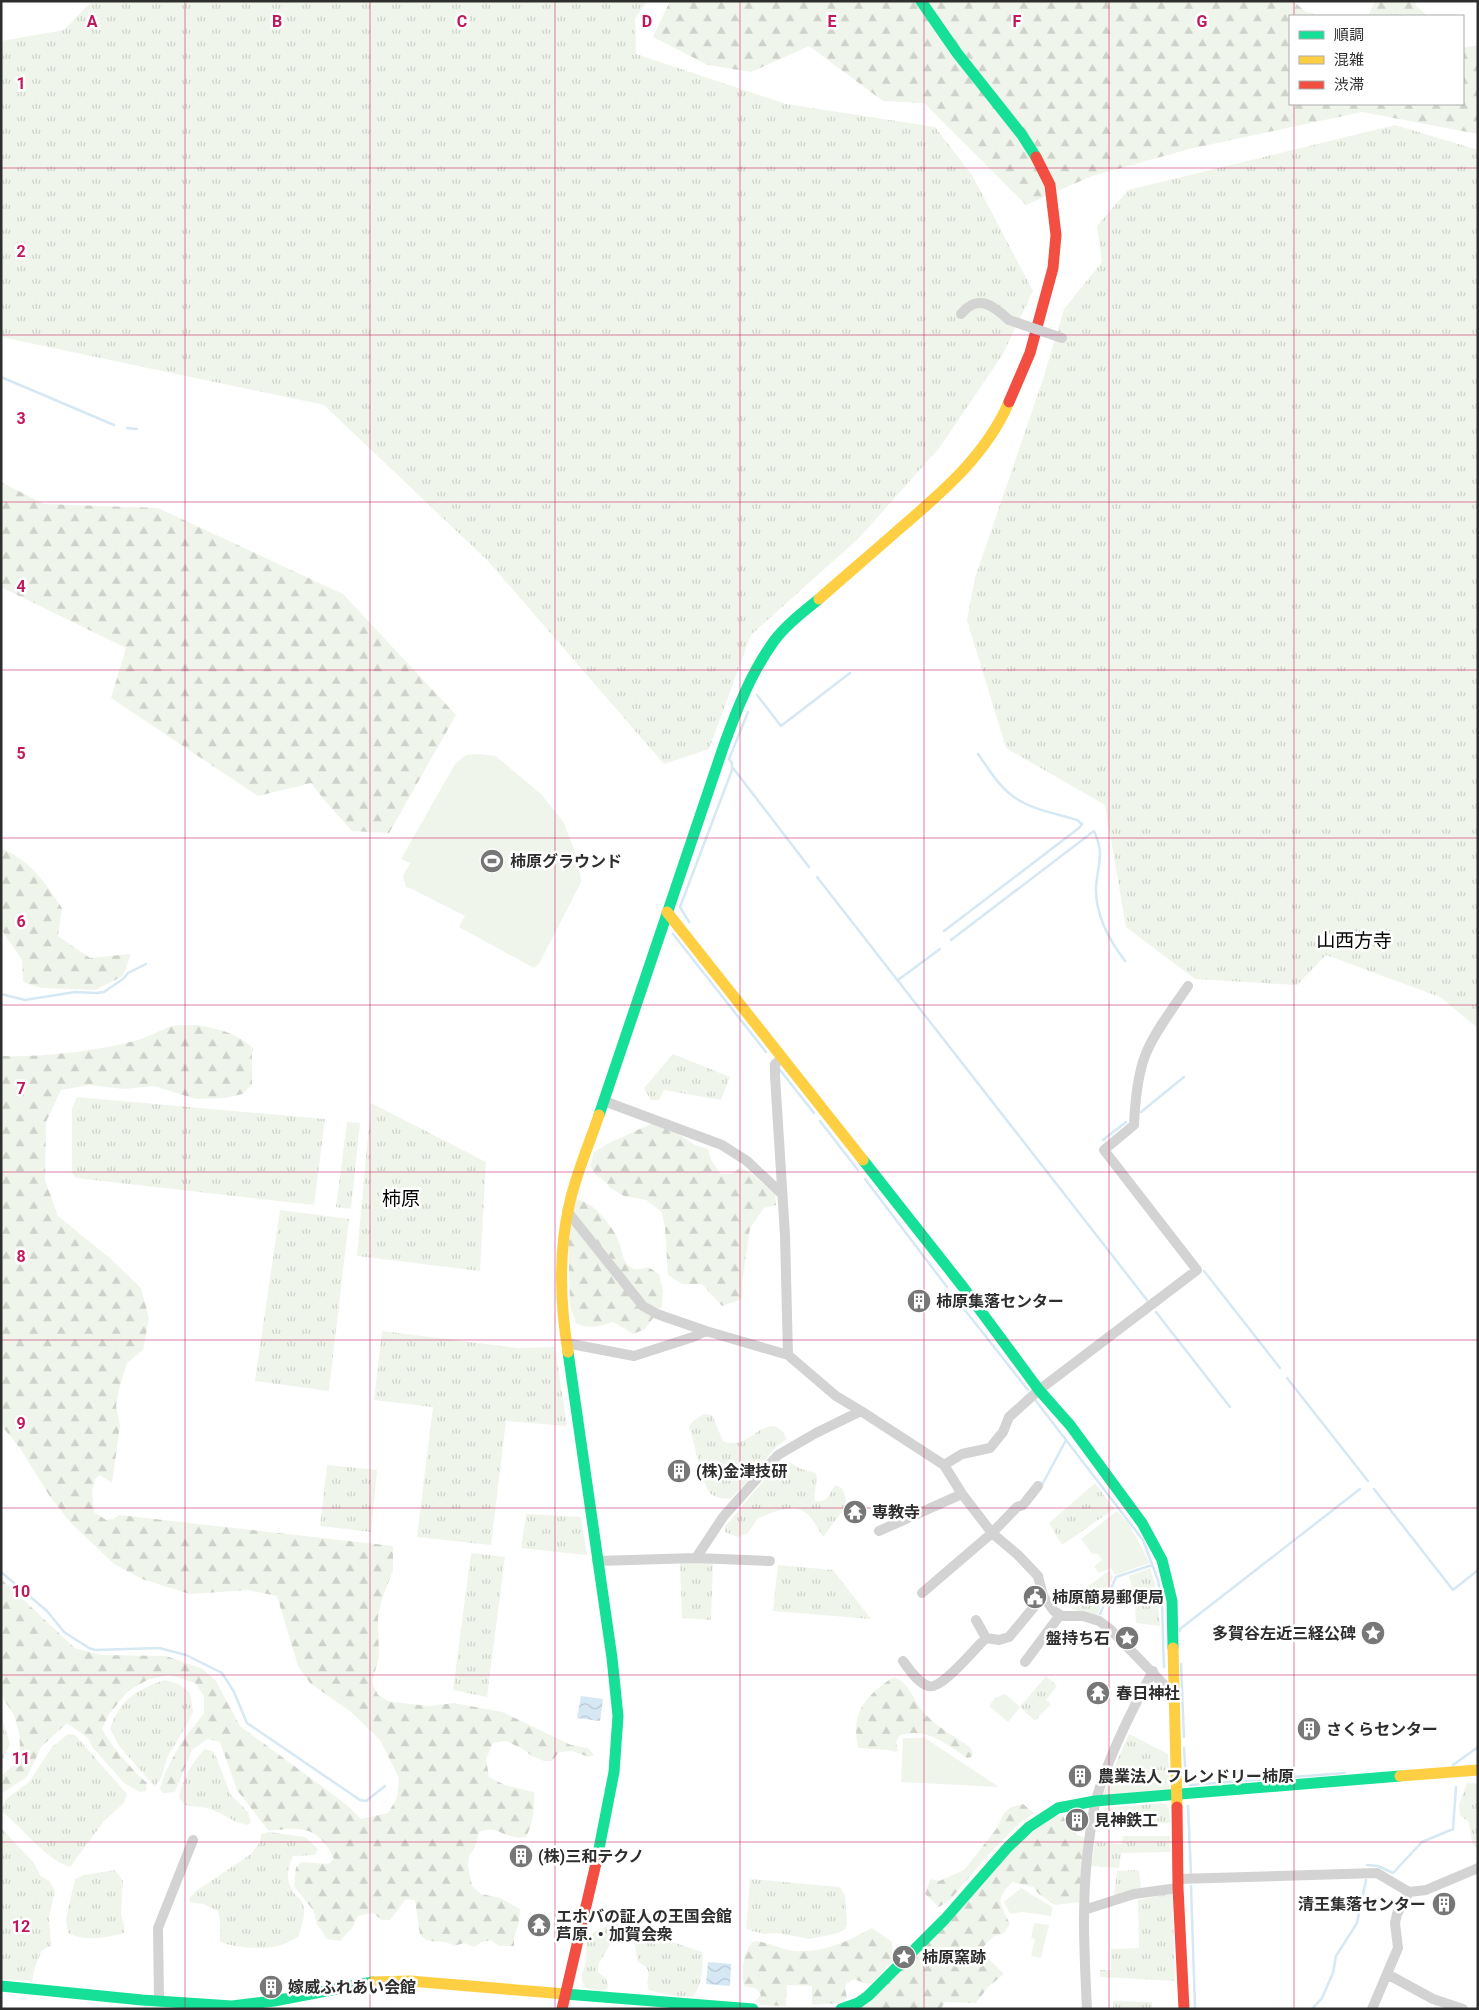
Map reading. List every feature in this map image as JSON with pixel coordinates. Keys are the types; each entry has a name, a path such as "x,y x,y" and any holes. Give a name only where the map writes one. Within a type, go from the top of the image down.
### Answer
{"street":[{"path":"562,2009 603,1834 618,1750 618,1714 612,1659 583,1449 566,1343 561,1276 562,1238 567,1211 667,912 744,691 774,640 793,621 926,506 978,453 1000,420 1030,352 1044,308 1053,268 1056,235 1050,186 1035,155 1022,135 957,53 921,1"},
{"path":"961,314 966,308 985,303 994,306 1009,320 1062,338"},
{"path":"667,912 963,1287 1039,1390 1070,1425 1142,1523 1162,1560 1172,1601 1178,1884 1184,2009"},
{"path":"944,1465 962,1454 990,1448 1003,1432 1009,1417 1039,1390 1197,1270 1104,1150 1134,1125 1136,1101 1145,1055 1188,986"},
{"path":"782,1058 775,1064 775,1072 785,1235 788,1355"},
{"path":"604,1101 722,1144 747,1161 781,1193"},
{"path":"567,1211 643,1306 657,1314 788,1355 836,1396 944,1465 962,1494 992,1533 1018,1555 1038,1576 1043,1596 1054,1611 1060,1615 1081,1616 1099,1621 1110,1628 1174,1695"},
{"path":"566,1343 634,1356 693,1337 706,1330"},
{"path":"696,1558 723,1517 778,1455 816,1433 861,1411"},
{"path":"922,1593 992,1533 1017,1507 1023,1505 1038,1486"},
{"path":"879,1531 962,1494"},
{"path":"597,1561 696,1558 770,1561"},
{"path":"986,1638 998,1640 1009,1637 1043,1596"},
{"path":"1024,1662 1060,1615"},
{"path":"976,1620 986,1638"},
{"path":"904,1661 914,1675 928,1686 937,1686 947,1679 986,1638"},
{"path":"1088,2009 1084,1910 1086,1858 1095,1801 1106,1770 1133,1709 1153,1671"},
{"path":"841,2009 858,2003 868,1996 922,1945 970,1892 996,1859 1028,1826 1056,1808 1095,1801 1478,1770"},
{"path":"159,2001 158,1928 193,1840"},
{"path":"1084,1910 1134,1894 1178,1884 1377,1873 1409,1892 1426,1890 1478,1868"},
{"path":"1372,2009 1398,1948 1395,1923 1397,1914 1409,1892"},
{"path":"1387,1974 1433,1999 1463,2009"},
{"path":"1,1986 75,1994 232,2006 274,2001 376,1982 401,1981 753,2009"}],"green space":[{"path":"92,1 648,1 635,18 636,54 786,104 935,127 972,175 1033,291 1003,354 940,447 859,538 751,635 709,749 664,764 488,561 324,405 1,337 1,41 64,30"},
{"path":"670,1 1293,1 1306,12 1319,15 1289,15 1289,105 1464,105 1464,47 1478,46 1478,134 1362,112 1189,149 1092,176 1026,205 924,103 883,101 809,46 751,72 708,65 653,37"},
{"path":"1375,1 1417,1 1415,5 1427,15 1368,15"},
{"path":"1395,125 1478,150 1478,1028 1440,997 1326,955 1297,985 1195,979 1126,927 1105,805 1006,748 967,620 975,578 1044,376 1064,309 1102,262 1097,226 1128,190"},
{"path":"1,482 44,504 158,508 343,594 456,715 389,833 352,831 311,783 258,796 111,698 126,648 1,587"},
{"name":"柿原グラウンド","path":"466,755 496,756 542,795 564,823 579,863 581,882 539,964 534,968 459,927 465,916 406,887 403,876 410,863 401,859 455,764"},
{"path":"1,848 12,853 29,866 43,881 62,908 58,936 90,958 131,954 123,976 95,990 41,988 23,982 22,960 1,929"},
{"path":"196,1025 227,1032 254,1049 252,1053 252,1085 242,1094 226,1098 196,1099 154,1086 124,1089 90,1085 61,1090 46,1122 45,1180 58,1216 111,1259 141,1288 149,1318 143,1350 127,1363 119,1389 116,1406 120,1425 112,1483 100,1475 95,1479 92,1492 94,1512 106,1520 113,1519 119,1515 393,1546 393,1570 381,1602 378,1618 379,1657 372,1682 378,1695 390,1702 430,1706 454,1703 502,1712 571,1745 588,1748 594,1755 589,1757 572,1751 559,1752 552,1761 544,1761 506,1741 493,1743 486,1759 489,1777 505,1785 534,1792 533,1815 526,1837 509,1836 490,1829 479,1832 475,1847 469,1856 468,1866 472,1886 481,1894 500,1898 520,1909 514,1946 499,1946 491,1940 482,1942 474,1947 464,1943 454,1946 446,1942 428,1940 420,1935 415,1900 406,1899 390,1920 382,1920 373,1913 358,1916 352,1928 340,1941 327,1939 317,1924 313,1910 294,1886 296,1867 302,1862 328,1864 334,1859 328,1847 320,1838 309,1831 293,1829 268,1830 237,1790 220,1742 208,1739 192,1750 175,1792 163,1793 160,1789 165,1773 180,1744 204,1713 204,1696 195,1683 170,1675 149,1679 128,1691 109,1714 102,1729 122,1757 147,1783 146,1791 140,1792 124,1783 93,1748 88,1738 67,1723 41,1747 27,1777 1,1794 1,1776 17,1762 20,1745 14,1715 1,1695 1,1579 75,1648 101,1655 166,1656 203,1669 216,1681 240,1726 347,1805 361,1819 388,1813 397,1798 399,1778 380,1740 351,1712 310,1683 298,1666 277,1596 248,1590 190,1594 142,1579 114,1564 70,1522 49,1495 20,1448 1,1425 1,1056 50,1055 99,1049 135,1041 172,1026"},
{"path":"673,1054 730,1077 721,1100 664,1090 659,1100 651,1100 644,1088"},
{"path":"77,1097 325,1119 314,1205 76,1178 72,1173 72,1109"},
{"path":"371,1103 486,1162 480,1271 357,1256"},
{"path":"347,1122 360,1123 351,1209 336,1207"},
{"path":"653,1123 668,1127 695,1145 708,1149 711,1160 721,1174 732,1174 741,1167 775,1194 776,1205 764,1208 750,1228 743,1276 742,1299 722,1306 702,1284 682,1284 668,1275 662,1212 646,1200 624,1196 610,1188 607,1183 595,1174 590,1166 594,1152"},
{"path":"576,1199 589,1204 604,1218 616,1235 628,1265 639,1269 648,1267 659,1274 663,1290 662,1306 645,1329 633,1334 613,1322 590,1327 576,1323 570,1306 568,1230"},
{"path":"280,1210 349,1219 329,1391 255,1381"},
{"path":"382,1331 518,1348 555,1347 567,1426 506,1421 491,1545 417,1537 433,1407 374,1400"},
{"path":"704,1414 712,1415 723,1441 733,1443 742,1441 766,1427 773,1426 780,1429 787,1439 776,1447 751,1478 730,1499 713,1496 702,1473 689,1427 693,1421"},
{"path":"789,1462 801,1469 816,1473 815,1501 826,1499 835,1485 842,1488 846,1499 844,1509 823,1537 809,1516 796,1508 783,1509 758,1518 748,1533 738,1537 725,1532 725,1526 772,1472"},
{"path":"327,1465 377,1470 371,1532 320,1526"},
{"path":"1095,1483 1114,1509 1062,1545 1049,1523"},
{"path":"1117,1511 1129,1524 1150,1563 1115,1575 1111,1568 1099,1573 1094,1567 1102,1560 1098,1554 1092,1554 1081,1539"},
{"path":"526,1514 581,1517 587,1555 521,1548"},
{"path":"471,1553 505,1557 487,1697 453,1690"},
{"path":"680,1562 713,1562 711,1620 682,1618"},
{"path":"778,1565 833,1570 871,1619 773,1611"},
{"path":"1150,1568 1157,1592 1160,1626 1136,1623 1135,1599 1129,1576"},
{"path":"1109,1571 1113,1577 1097,1616 1072,1609 1074,1604 1088,1594 1087,1587"},
{"path":"1046,1676 1057,1686 1046,1700 1051,1704 1035,1721 1020,1707"},
{"path":"894,1677 904,1684 931,1720 971,1748 973,1755 971,1757 967,1758 935,1738 917,1733 899,1736 896,1742 898,1751 896,1752 858,1748 856,1728 860,1710 883,1684"},
{"path":"165,1680 179,1684 190,1693 193,1711 168,1756 161,1778 155,1787 119,1746 110,1729 119,1710 130,1697 145,1688"},
{"path":"1005,1694 1020,1707 1008,1722 989,1706 995,1698"},
{"path":"1,1716 10,1744 1,1763"},
{"path":"68,1734 75,1735 127,1794 124,1803 104,1821 70,1867 60,1863 42,1850 1,1811 6,1799 29,1782 52,1747"},
{"path":"1129,1734 1168,1754 1169,1771 1114,1768"},
{"path":"903,1738 925,1738 999,1787 901,1782"},
{"path":"205,1749 214,1752 231,1795 248,1812 251,1822 248,1825 236,1822 207,1808 185,1805 179,1798 188,1772"},
{"path":"1114,1768 1169,1771 1169,1790 1103,1795"},
{"path":"1467,1783 1478,1784 1478,1847 1476,1848 1472,1843 1469,1822 1460,1815 1459,1805"},
{"path":"1164,1803 1169,1809 1170,1823 1125,1823 1129,1806"},
{"path":"1023,1804 1034,1813 1020,1823 987,1856 950,1900 939,1907 925,1894 930,1879 939,1881 964,1870 997,1828 1004,1813 1011,1807"},
{"path":"1129,1806 1127,1815 1097,1817 1098,1814 1104,1813 1104,1808"},
{"path":"1053,1816 1063,1816 1074,1832 1086,1838 1079,1902 1055,1905 1039,1894 1033,1887 1013,1882 1001,1897 1002,1906 1010,1924 1004,1933 994,1936 984,1946 984,1954 1004,1974 988,1987 976,2003 945,2002 941,2009 859,2009 1015,1847"},
{"path":"1,1828 34,1863 40,1875 50,1882 55,1891 49,1917 51,1946 42,1950 32,1981 1,1979"},
{"path":"269,1832 305,1837 318,1849 315,1855 293,1856 289,1865 289,1884 302,1902 304,1911 298,1937 284,1944 261,1948 243,1947 220,1942 218,1911 203,1904 190,1902 189,1898 196,1891 251,1854 260,1842 261,1834"},
{"path":"1123,1836 1170,1836 1171,1852 1121,1853 1119,1868 1091,1866 1095,1842 1122,1844"},
{"path":"115,1870 123,1881 121,1914 124,1933 102,1938 82,1938 68,1933 66,1919 75,1879 84,1875"},
{"path":"1139,1870 1141,1890 1114,1895 1117,1871"},
{"path":"750,1879 840,1887 845,1896 847,1924 845,1929 838,1933 810,1939 776,1933 764,1934 746,1929"},
{"path":"1021,1888 1052,1907 1051,1916 1023,1912 1010,1914 1004,1902"},
{"path":"1172,1893 1175,1981 1100,1977 1100,1970 1111,1970 1111,1949 1139,1948 1138,1900"},
{"path":"616,1923 702,1952 702,1976 698,1988 692,1997 673,1996 649,1990 647,1968 638,1962 635,1945 622,1935 616,1935 599,1963 598,1972 606,1979 607,1989 601,1991 586,1988 582,1978 589,1939 596,1931"},
{"path":"1034,1923 1049,1925 1041,1958 1031,1956 1035,1939 1031,1938"},
{"path":"872,1928 892,1942 893,1961 871,1984 854,1979 846,1984 847,1998 839,2003 812,2005 812,1986 787,1985 786,2006 761,2005 755,2001 761,1995 757,1989 744,1986 744,1962 752,1942 758,1941 795,1951 816,1950 845,1942"},
{"path":"1113,2001 1152,2002 1152,2009 1113,2009"}],"water":[{"path":"581,1696 603,1699 600,1721 577,1718"},
{"path":"708,1962 731,1964 730,1986 706,1984"}],"waterway":[{"path":"1,377 114,425"},
{"path":"127,428 137,429"},
{"path":"757,695 781,726 850,673"},
{"path":"689,922 680,907 732,770 732,763 729,759 748,712"},
{"path":"944,931 1082,824 1077,820 1038,809 1011,795 1000,784 978,754"},
{"path":"733,768 809,867"},
{"path":"951,940 1094,831 1100,853 1096,887 1098,907 1104,926 1125,961"},
{"path":"817,877 1147,1300"},
{"path":"673,934 766,1052"},
{"path":"898,980 940,949"},
{"path":"1,994 25,1000 75,992 104,992 123,979 128,973 146,964"},
{"path":"780,1070 814,1113"},
{"path":"1141,1112 1184,1077"},
{"path":"820,1121 858,1170"},
{"path":"1103,1140 1126,1122"},
{"path":"865,1179 947,1287"},
{"path":"1204,1271 1280,1368"},
{"path":"953,1295 1028,1390"},
{"path":"1156,1312 1230,1407"},
{"path":"1287,1378 1368,1481"},
{"path":"1036,1401 1143,1540 1158,1580 1162,1604 1164,1667"},
{"path":"1042,1485 1066,1440"},
{"path":"1180,1631 1180,1629 1360,1489"},
{"path":"1374,1489 1453,1590 1478,1570"},
{"path":"1100,1614 1116,1577 1152,1565"},
{"path":"1,1572 47,1611 64,1632 89,1648 95,1650 159,1648 186,1655 222,1673 234,1692 247,1723 360,1800 366,1801 385,1786"},
{"path":"1181,1664 1184,1737"},
{"path":"1453,1765 1478,1747"},
{"path":"1184,1748 1186,1780 1190,1785 1345,1773"},
{"path":"1367,1865 1378,1866 1393,1873 1422,1842 1453,1829 1456,1787"},
{"path":"1188,1806 1191,1874"},
{"path":"1312,2009 1322,1998 1333,1973 1336,1956 1357,1923 1366,1880"},
{"path":"1191,1886 1195,2009"}],"traffic: fast":[{"path":"921,1 957,53 1022,135 1036,157"},
{"path":"599,1115 739,705 758,666 774,641 789,624 819,599"},
{"path":"863,1160 963,1287 1039,1390 1070,1425 1142,1523 1162,1560 1172,1601 1173,1648"},
{"path":"568,1352 612,1658 618,1716 614,1772 597,1859"},
{"path":"841,2009 858,2003 868,1996 945,1919 1008,1847 1029,1827 1058,1808 1095,1801 1400,1776"},
{"path":"1,1986 142,2000 232,2006 274,2001 373,1982"},
{"path":"565,1994 753,2009"}],"traffic: slow":[{"path":"819,599 929,503 960,473 988,440 1009,402"},
{"path":"667,912 863,1160"},
{"path":"568,1352 561,1279 565,1224 578,1172 599,1115"},
{"path":"1173,1648 1177,1807"},
{"path":"1400,1776 1478,1770"},
{"path":"373,1982 410,1981 565,1994"}],"traffic: jam":[{"path":"1009,402 1030,353 1053,268 1056,235 1050,185 1036,157"},
{"path":"1177,1807 1178,1888 1184,2009"},
{"path":"562,2009 597,1859"}],"place":[{"name":"柿原グラウンド","path":"492,861"},
{"name":"柿原集落センター","path":"919,1301"},
{"name":"(株)金津技研","path":"679,1471"},
{"name":"専教寺","path":"855,1512"},
{"name":"柿原簡易郵便局","path":"1035,1597"},
{"name":"多賀谷左近三経公碑","path":"1373,1633"},
{"name":"盤持ち石","path":"1127,1638"},
{"name":"春日神社","path":"1098,1693"},
{"name":"さくらセンター","path":"1309,1729"},
{"name":"農業法人 フレンドリー柿原","path":"1080,1776"},
{"name":"見神鉄工","path":"1077,1820"},
{"name":"(株)三和テクノ","path":"521,1856"},
{"name":"清王集落センター","path":"1444,1904"},
{"name":"エホバの証人の王国会館 芦原.・加賀会衆","path":"539,1925"},
{"name":"柿原窯跡","path":"904,1957"},
{"name":"嫁威ふれあい会館","path":"271,1987"}],"district":[{"name":"山西方寺","path":"1354,940"},
{"name":"柿原","path":"401,1198"}]}
